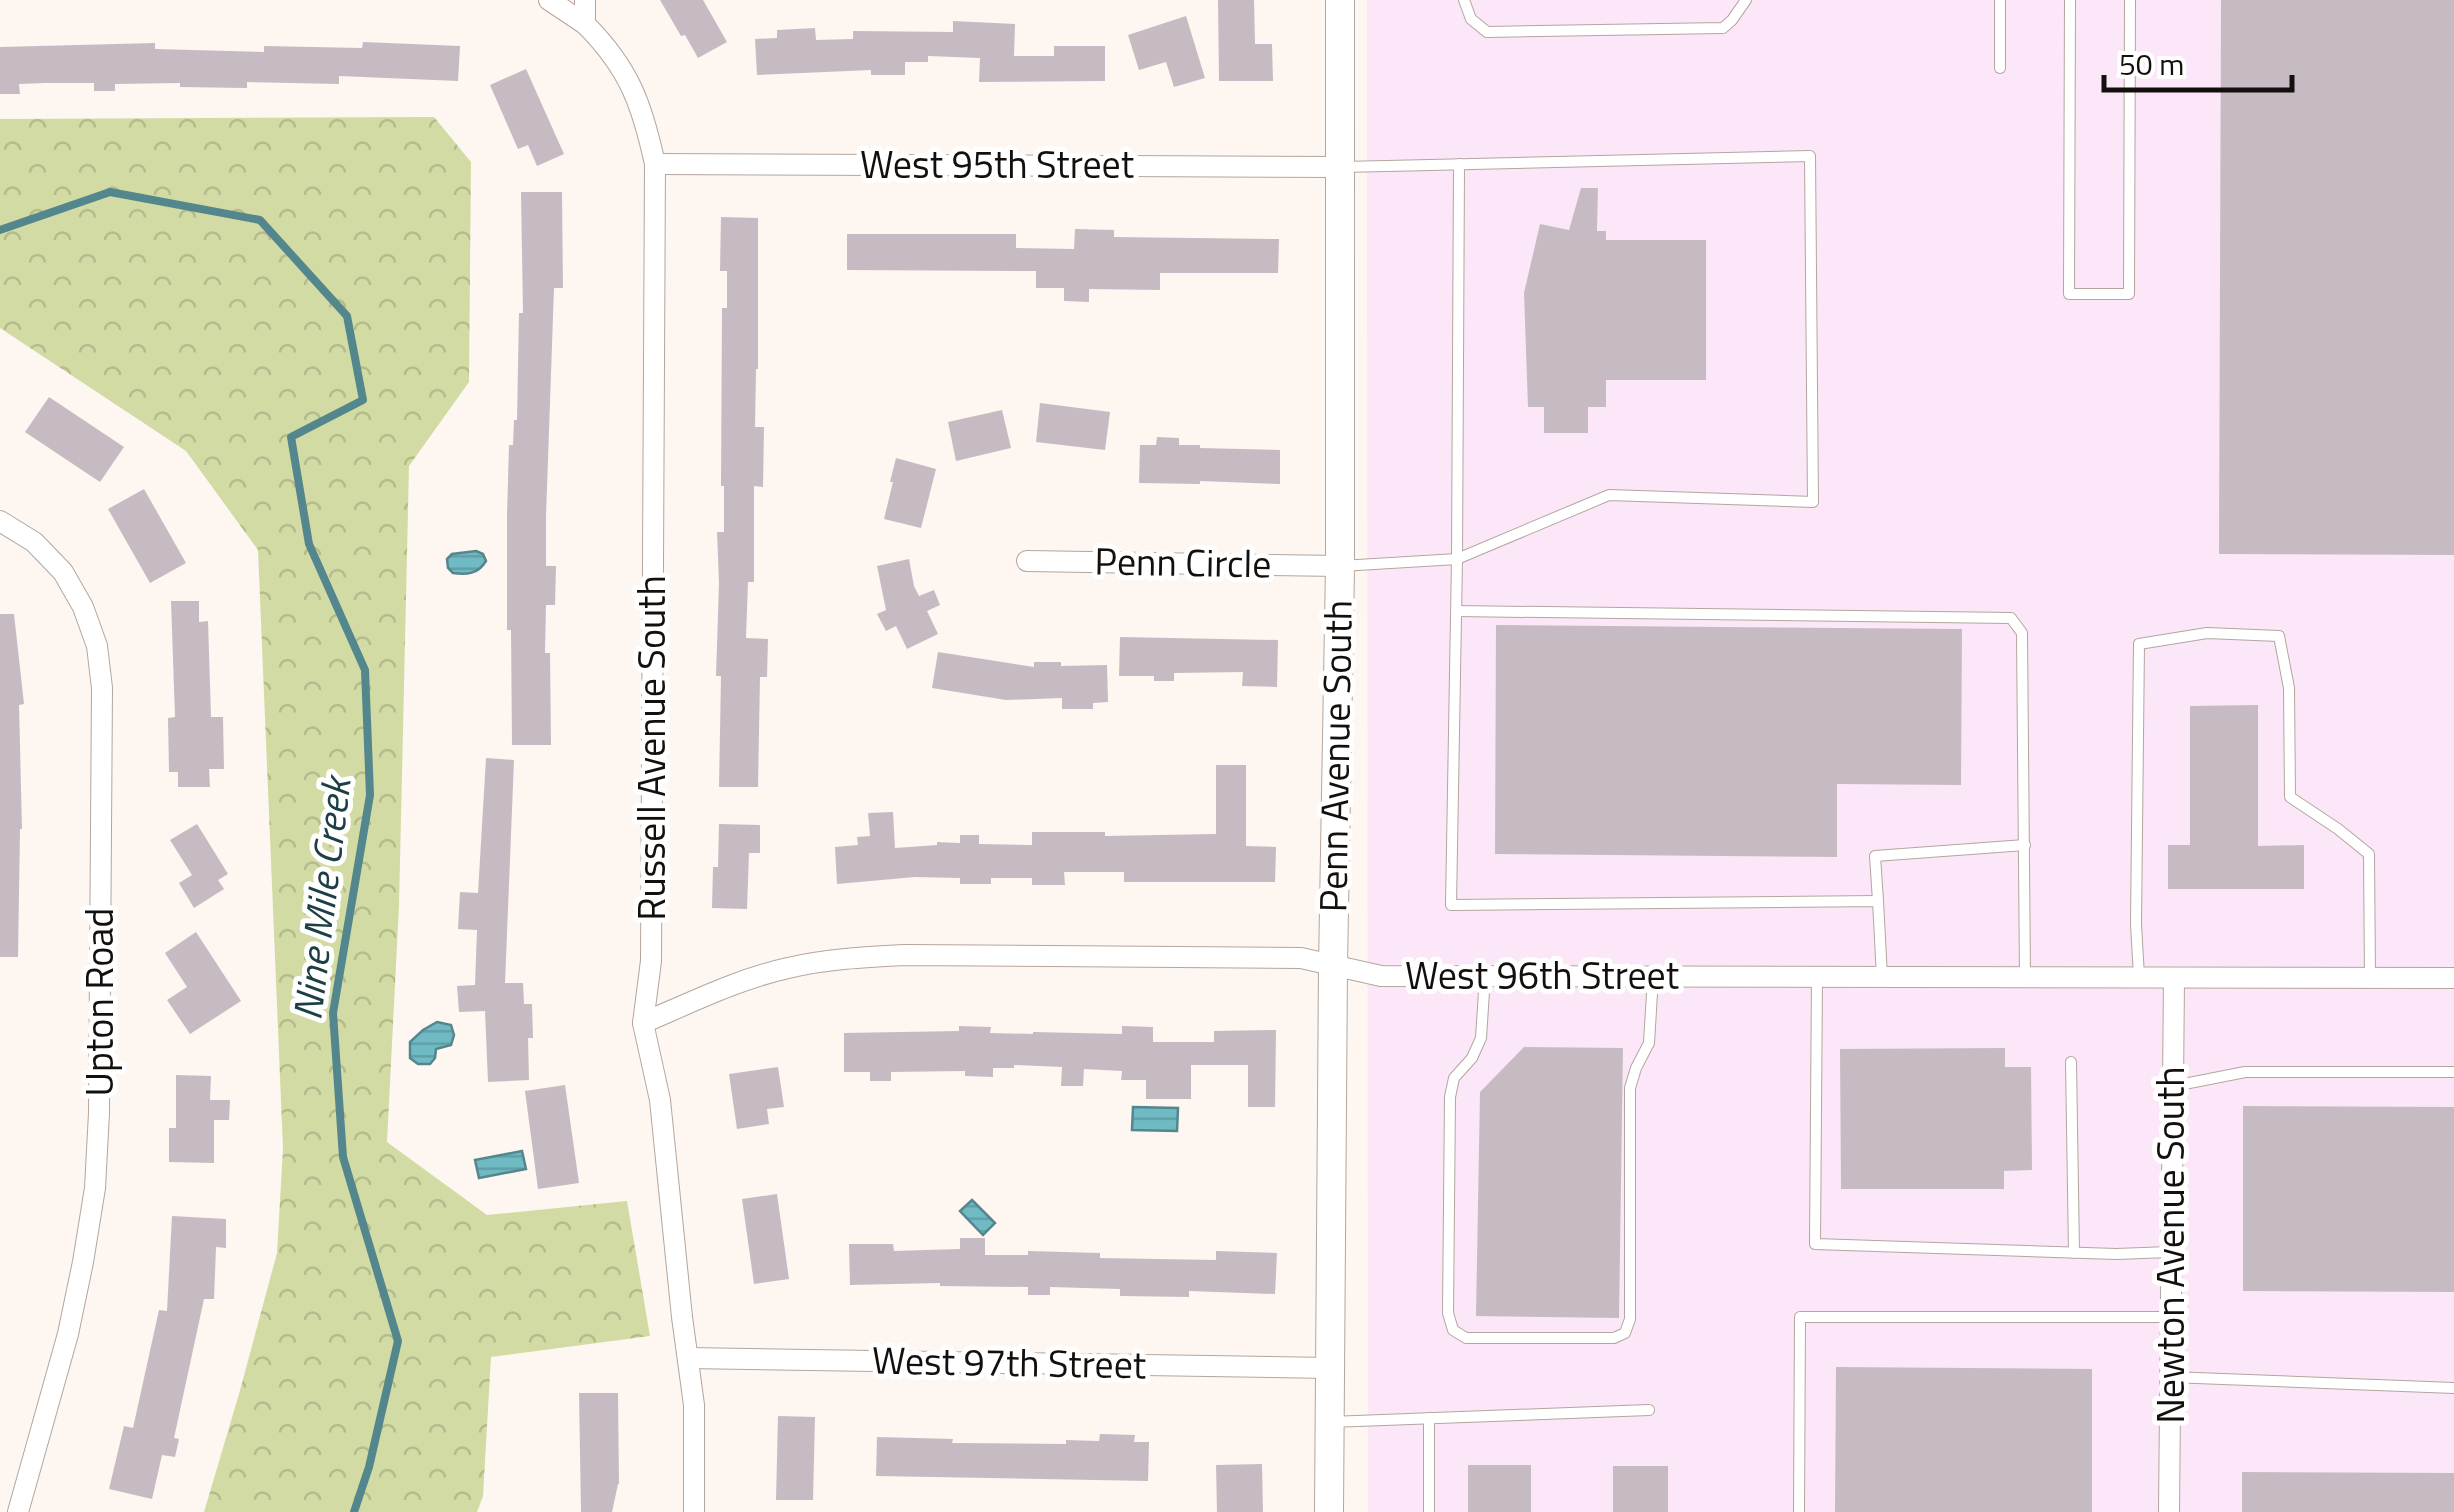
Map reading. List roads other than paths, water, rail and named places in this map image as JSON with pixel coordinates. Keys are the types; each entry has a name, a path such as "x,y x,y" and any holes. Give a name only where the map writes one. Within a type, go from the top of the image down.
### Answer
{"main road":[{"name":"Penn Avenue South","path":"1329,1512 1332,966 1340,566 1340,0"}],"street":[{"path":"549,0 585,24"},
{"path":"585,0 585,24"},
{"name":"Russell Avenue South","path":"585,24 606,44 630,81 646,121 655,164 650,960 643,1024 660,1100 694,1404 694,1512"},
{"name":"West 95th Street","path":"655,164 1340,167"},
{"name":"Upton Road","path":"0,521 34,542 63,572 84,607 97,646 102,688 100,1113 95,1188 68,1334 18,1512"},
{"name":"Penn Circle","path":"1027,561 1340,566"},
{"name":"West 96th Street","path":"643,1024 786,968 844,958 904,955 1302,958 1382,976 2454,978"},
{"name":"Newton Avenue South","path":"2169,1512 2174,978"},
{"name":"West 97th Street","path":"688,1358 1330,1368"}],"lane":[{"path":"1464,0 1472,19 1486,32 1722,28 1746,0"},
{"path":"2000,0 2000,68"},
{"path":"2070,0 2069,294 2129,294 2130,0"},
{"path":"1340,167 1810,156 1812,502 1609,495 1456,559 1340,566"},
{"path":"1459,164 1451,905 1878,902"},
{"path":"1456,611 2011,618 2022,633 2026,978"},
{"path":"2139,978 2139,644 2207,634 2279,636 2289,688 2290,798 2369,854 2370,978"},
{"path":"1882,977 1875,856 2025,845"},
{"path":"1485,976 1482,1038 1472,1058 1454,1078 1450,1097 1448,1313 1453,1330 1466,1338 1614,1338 1624,1334 1630,1319 1630,1088 1650,1044 1653,977"},
{"path":"1817,977 1815,1244 2074,1253 2172,1252"},
{"path":"2072,1062 2074,1253"},
{"path":"2173,1087 2245,1072 2454,1072"},
{"path":"1798,1512 1800,1317 2171,1317"},
{"path":"2170,1377 2454,1388"},
{"path":"1329,1422 1649,1410"},
{"path":"1429,1418 1430,1512"}],"water":[{"path":"476,551 486,561 476,571 458,574 448,568 447,559 452,554"},
{"path":"437,1022 451,1025 451,1045 436,1049 430,1064 418,1064 410,1058 410,1042"},
{"path":"1133,1107 1178,1108 1177,1131 1132,1130"},
{"path":"522,1151 526,1169 479,1178 475,1160"},
{"path":"972,1200 995,1223 983,1235 960,1211"}],"waterway":[{"name":"Nine Mile Creek","path":"0,230 110,192 260,220 347,316 363,400 291,437 309,544 365,670 370,795 333,1013 343,1157 398,1341 369,1467 354,1512"}]}
